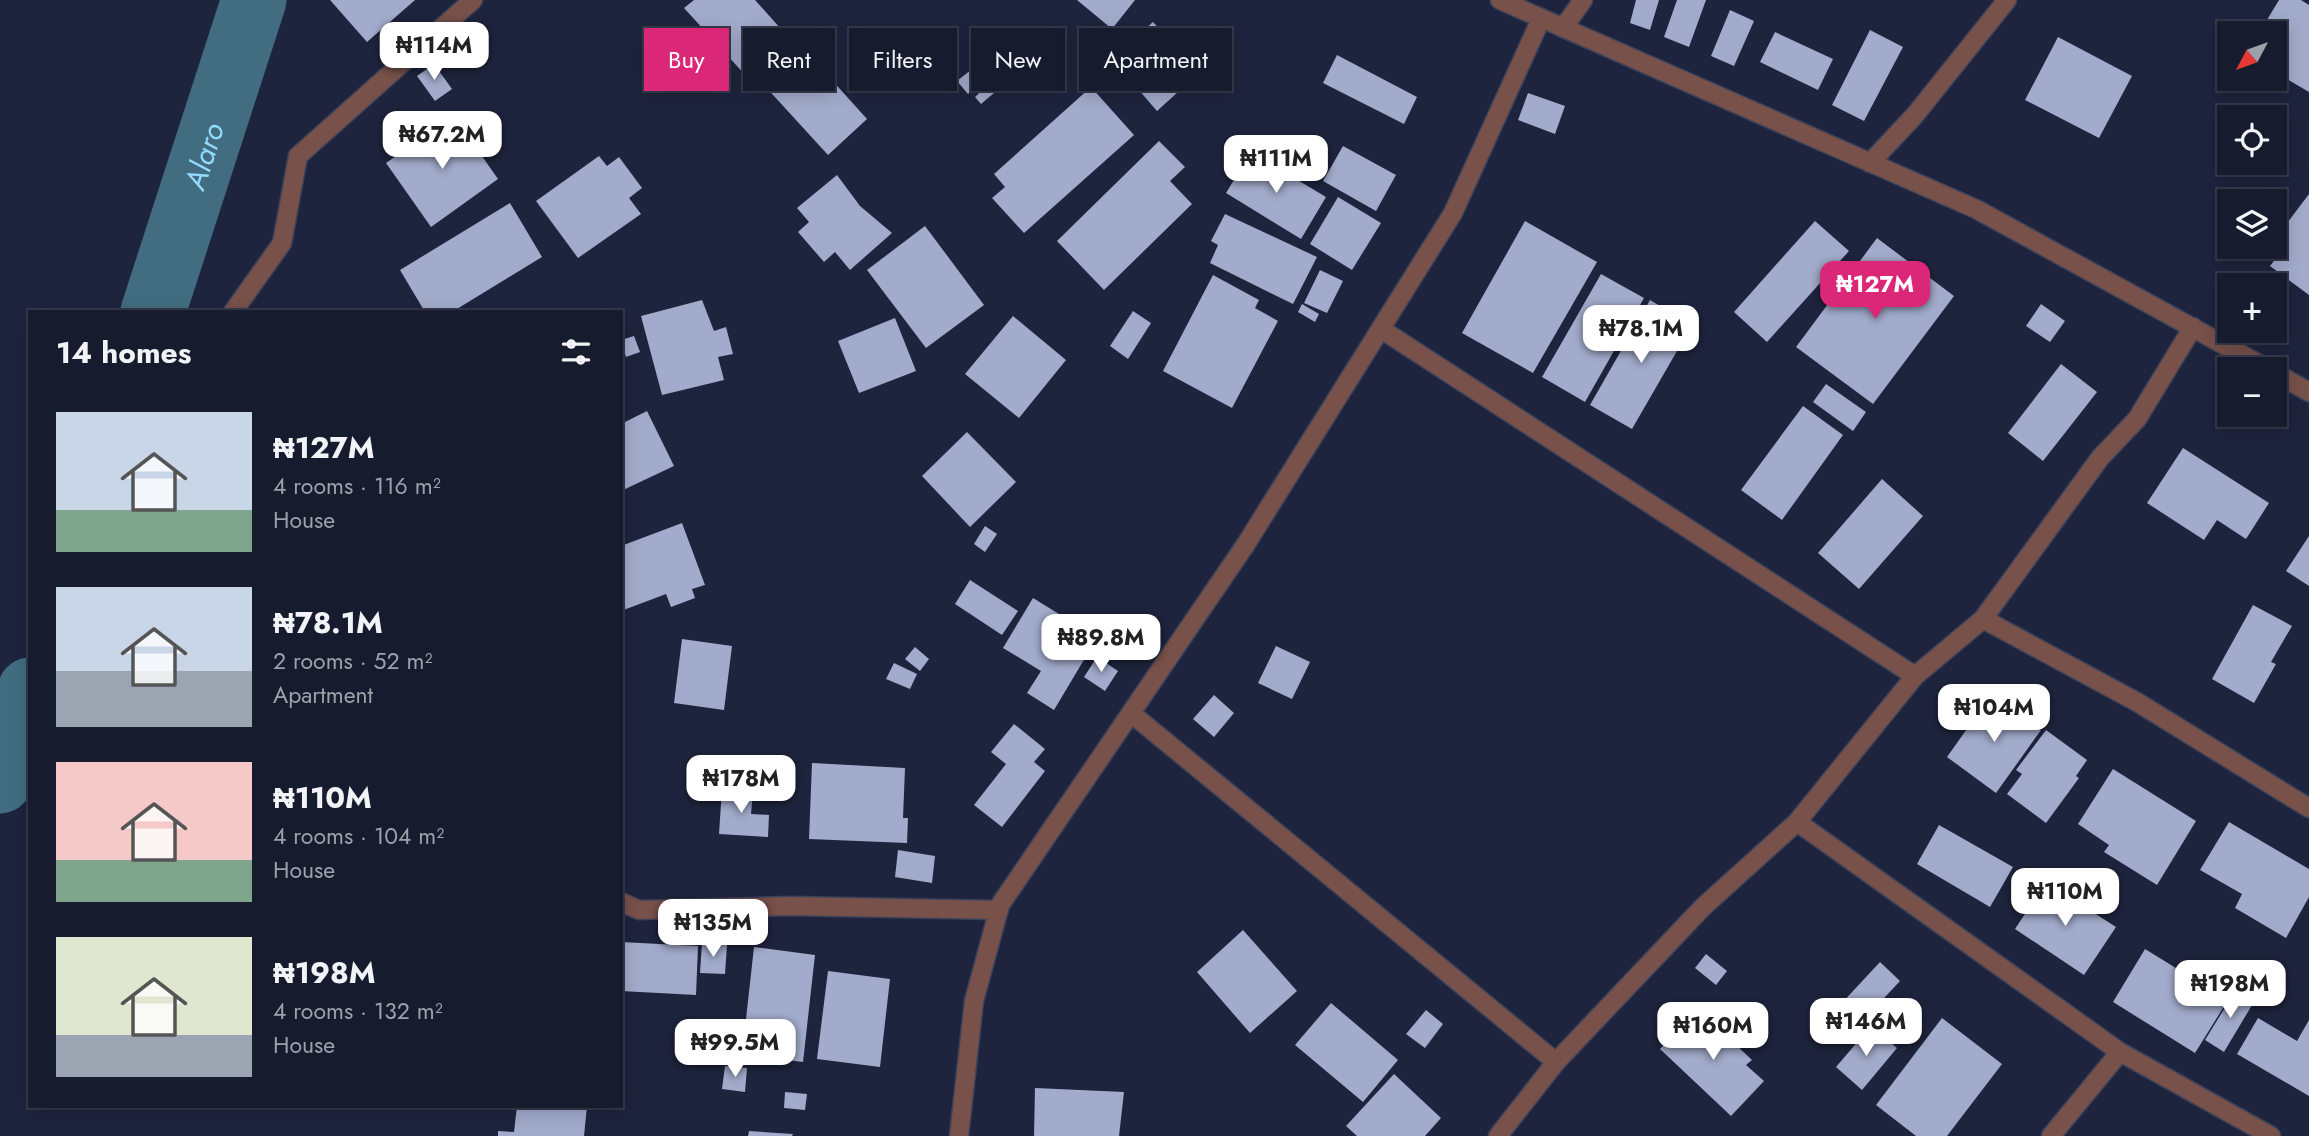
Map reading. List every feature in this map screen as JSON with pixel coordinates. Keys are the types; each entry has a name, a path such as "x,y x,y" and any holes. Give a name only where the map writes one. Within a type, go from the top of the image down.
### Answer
{"street":[{"path":"234,310 282,243 298,156 473,0"},
{"path":"1500,0 1976,209 2247,357"},
{"path":"1563,28 1583,0"},
{"path":"1870,163 1915,116 2007,0"},
{"path":"958,1136 974,1001 999,910 1246,544 1453,213 1541,19"},
{"path":"1499,1136 1556,1062 1703,907 1797,822 1915,677 1983,619 2100,458 2137,419 2193,327"},
{"path":"1381,329 1915,677"},
{"path":"2287,380 2309,392"},
{"path":"1983,619 2137,702 2309,808"},
{"path":"1132,714 1556,1062"},
{"path":"1797,822 2120,1052 2271,1136"},
{"path":"623,903 639,910 790,906 999,910"},
{"path":"2051,1136 2120,1052"}],"building":[{"path":"330,0 415,0 367,42"},
{"path":"694,0 755,0 780,28 743,28 743,73 729,57 729,28 702,28 684,8"},
{"path":"1077,0 1135,0 1111,28"},
{"path":"1636,0 1659,0 1650,30 1630,23"},
{"path":"1677,0 1706,0 1689,47 1664,37"},
{"path":"2279,0 2301,0 2309,5 2309,92 2287,79 2287,21 2266,21"},
{"path":"1730,10 1754,21 1734,66 1711,56"},
{"path":"1153,22 1158,28 1146,28"},
{"path":"1870,30 1903,47 1864,121 1832,105"},
{"path":"1775,32 1833,59 1818,90 1760,62"},
{"path":"2058,37 2132,76 2099,138 2025,100"},
{"path":"1337,55 1417,97 1404,124 1323,83"},
{"path":"434,64 452,89 435,101 417,76"},
{"path":"971,70 972,91 968,94 957,81"},
{"path":"835,84 867,119 828,155 769,91 835,91"},
{"path":"982,91 994,93 981,104 975,97"},
{"path":"1087,91 1095,91 1134,135 1024,233 992,198 1005,187 994,174"},
{"path":"1140,91 1179,91 1157,111"},
{"path":"1528,93 1565,106 1555,134 1518,120"},
{"path":"454,116 498,179 431,227 386,163"},
{"path":"1159,141 1185,167 1170,181 1192,204 1104,290 1057,241"},
{"path":"1343,146 1396,175 1376,211 1323,181"},
{"path":"1251,152 1326,197 1301,239 1226,193"},
{"path":"599,156 607,166 619,157 642,188 629,198 641,214 578,258 536,201"},
{"path":"837,175 860,206 892,233 850,270 835,252 824,262 798,232 809,222 797,208"},
{"path":"2309,194 2309,295 2287,279 2287,273 2279,273 2270,266 2275,259 2287,259 2287,223"},
{"path":"1338,197 1381,223 1352,270 1310,244"},
{"path":"510,203 542,257 455,310 424,310 400,270"},
{"path":"1225,214 1317,257 1293,304 1210,263 1218,245 1211,241"},
{"path":"1525,221 1597,262 1533,373 1462,333"},
{"path":"1815,221 1849,251 1767,342 1734,312"},
{"path":"925,226 984,305 926,348 867,270"},
{"path":"1877,238 1954,296 1873,404 1796,347"},
{"path":"1320,270 1343,281 1327,313 1304,303"},
{"path":"1601,274 1644,298 1585,402 1542,377"},
{"path":"1213,275 1259,300 1255,308 1278,321 1232,408 1163,371"},
{"path":"702,300 714,331 726,327 733,354 718,357 724,380 662,395 641,316"},
{"path":"1650,300 1692,325 1632,429 1590,405"},
{"path":"1302,304 1319,314 1315,322 1298,312"},
{"path":"2041,304 2065,321 2050,342 2026,326"},
{"path":"1133,311 1151,323 1128,359 1110,346"},
{"path":"1013,316 1066,360 1019,418 965,374"},
{"path":"895,318 916,371 859,393 838,341"},
{"path":"634,336 640,352 626,357 623,339"},
{"path":"2061,364 2097,392 2043,461 2008,433"},
{"path":"1826,384 1866,412 1853,431 1813,402"},
{"path":"1803,406 1843,435 1782,520 1741,490"},
{"path":"647,411 674,466 623,490 623,423"},
{"path":"967,432 1016,482 970,527 922,476"},
{"path":"2183,448 2269,503 2246,539 2217,520 2204,540 2147,503"},
{"path":"1882,479 1923,516 1859,589 1818,553"},
{"path":"682,523 705,585 692,589 695,598 671,607 666,594 623,610 623,545"},
{"path":"985,526 997,534 985,552 974,544"},
{"path":"2309,536 2309,586 2286,571"},
{"path":"970,580 1018,611 1002,635 955,604"},
{"path":"1033,598 1072,622 1068,627 1094,643 1054,710 1027,693 1041,671 1003,648"},
{"path":"2253,605 2292,626 2271,662 2276,664 2254,703 2212,679"},
{"path":"682,639 732,646 724,710 674,703"},
{"path":"1276,646 1310,662 1292,699 1258,683"},
{"path":"915,647 929,659 920,671 905,659"},
{"path":"1097,657 1118,671 1105,691 1084,677"},
{"path":"894,663 917,674 910,689 886,679"},
{"path":"1214,695 1234,713 1214,737 1193,719"},
{"path":"1991,695 2041,730 1996,793 1947,757"},
{"path":"1014,724 1045,749 1034,762 1045,771 1002,827 974,805 1006,764 991,752"},
{"path":"2046,730 2087,760 2076,776 2079,778 2046,823 2007,794 2022,774 2016,770"},
{"path":"812,763 905,768 903,818 908,818 907,843 809,839"},
{"path":"2113,769 2196,821 2157,885 2104,852 2109,845 2078,824"},
{"path":"722,788 753,791 751,814 769,815 768,837 719,834"},
{"path":"2229,822 2309,869 2309,897 2286,938 2235,908 2242,894 2200,870"},
{"path":"1939,825 2013,867 1990,907 1917,864"},
{"path":"898,850 935,856 932,883 895,877"},
{"path":"2046,882 2116,927 2084,975 2015,929"},
{"path":"1243,930 1297,991 1250,1033 1197,972"},
{"path":"623,942 698,946 696,995 623,991"},
{"path":"702,943 727,945 725,974 700,973"},
{"path":"754,947 815,955 803,1062 742,1055"},
{"path":"2145,949 2228,1000 2195,1053 2113,1002"},
{"path":"1706,954 1727,971 1716,985 1695,968"},
{"path":"1880,962 1900,981 1860,1024 1840,1005"},
{"path":"828,971 890,979 880,1067 817,1059"},
{"path":"2237,988 2255,1000 2224,1052 2205,1040"},
{"path":"1331,1003 1398,1060 1363,1102 1295,1045"},
{"path":"1698,1009 1752,1060 1746,1065 1764,1081 1731,1116 1660,1049"},
{"path":"1426,1010 1443,1024 1425,1048 1406,1034"},
{"path":"1942,1018 2002,1064 1947,1136 1916,1136 1876,1105"},
{"path":"2258,1018 2297,1041 2309,1020 2309,1096 2237,1054"},
{"path":"1871,1026 1897,1048 1862,1090 1836,1067"},
{"path":"725,1066 747,1068 745,1092 722,1089"},
{"path":"1394,1074 1441,1118 1425,1136 1357,1136 1346,1126"},
{"path":"1035,1088 1124,1092 1119,1136 1034,1136"},
{"path":"785,1092 807,1094 805,1110 784,1108"},
{"path":"517,1108 587,1108 584,1136 498,1136 498,1131 514,1132"},
{"path":"749,1131 793,1134 748,1136"}],"waterway":[{"name":"Alaro","path":"154,310 254,0"},
{"name":"Alaro","path":"0,781 28,696"}]}
